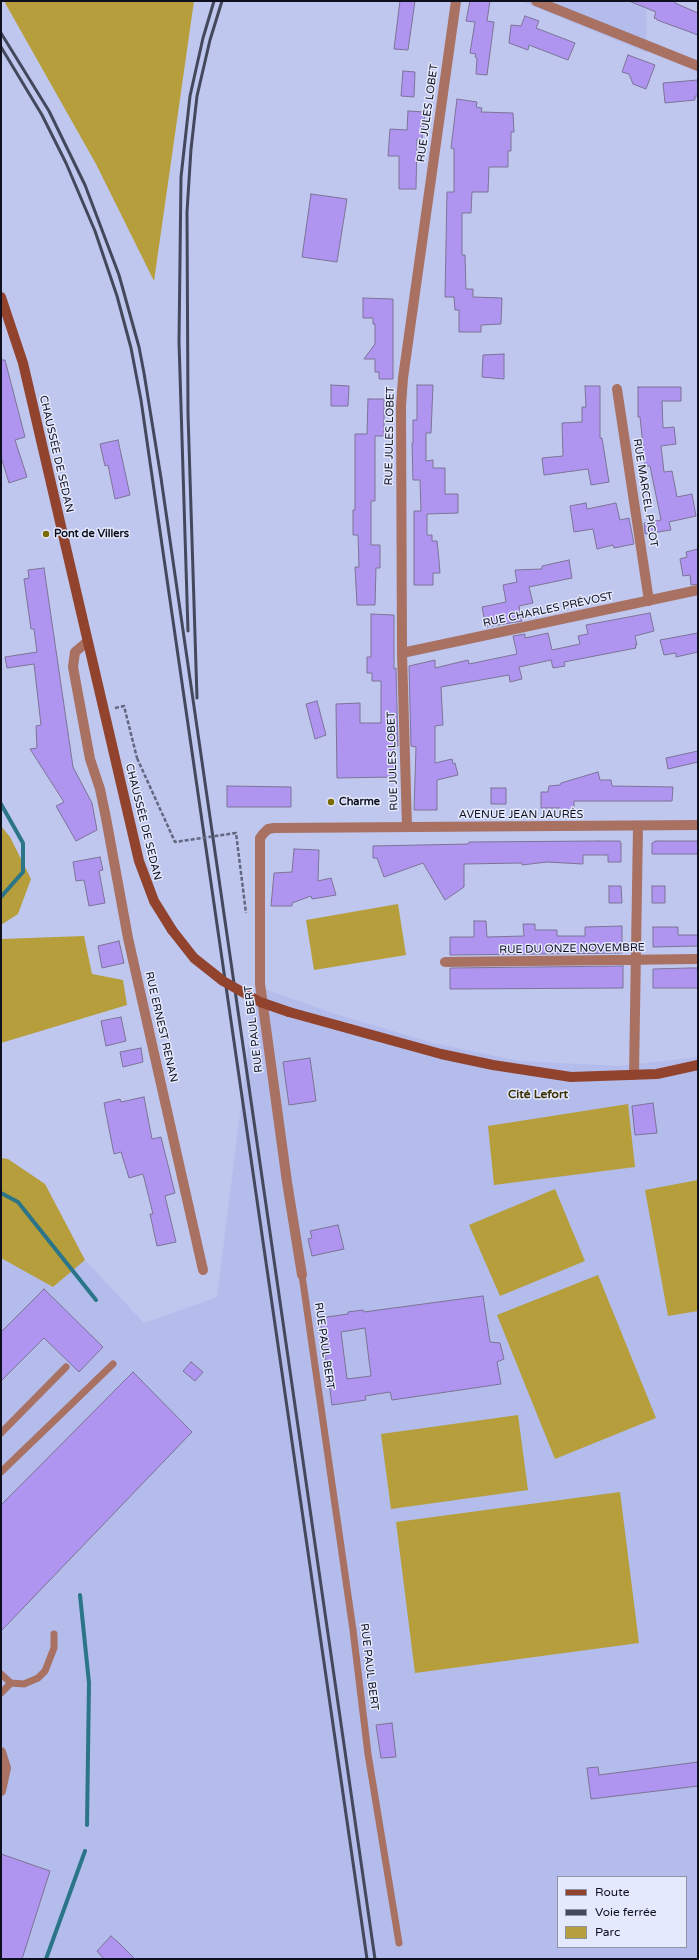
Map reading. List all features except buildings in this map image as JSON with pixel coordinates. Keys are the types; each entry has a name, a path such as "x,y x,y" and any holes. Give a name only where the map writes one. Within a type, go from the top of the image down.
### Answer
{"main road":[{"name":"CHAUSSÉE DE SEDAN","path":"1,296 23,363 87,642 144,876 154,901 172,930 194,958 223,981 260,1002 289,1012 441,1054 492,1065 571,1078 657,1074 698,1065"}],"street":[{"name":"RUE JULES LOBET","path":"407,828 402,653 401,406 403,378 456,1"},
{"path":"536,1 698,66"},
{"name":"RUE MARCEL PICOT","path":"617,389 649,601"},
{"name":"RUE CHARLES PRÉVOST","path":"402,653 698,590"},
{"name":"RUE ERNEST RENAN","path":"87,642 75,652 73,667 88,746 100,789 128,938 203,1270"},
{"name":"AVENUE JEAN JAURÈS","path":"343,828 698,825"},
{"path":"634,1075 638,826"},
{"name":"RUE PAUL BERT","path":"302,1275 263,1012 260,959 260,838 268,829 274,828 343,828"},
{"name":"RUE DU ONZE NOVEMBRE","path":"445,962 698,959"},
{"path":"1,1752 6,1768 1,1791"}],"lane":[{"name":"RUE PAUL BERT","path":"302,1275 353,1630 368,1754 399,1942"},
{"path":"1,1472 112,1364"},
{"path":"1,1433 66,1367"},
{"path":"1,1674 10,1683 24,1684 38,1678 45,1671 54,1648 54,1634"},
{"path":"1,1693 10,1683"}],"path":[{"path":"104,711 124,706 137,758 175,842 236,833 246,913"}],"shaded area":[{"path":"521,1 646,1 647,53"},
{"path":"256,986 332,1013 433,1043 519,1061 620,1066 698,1057 698,1959 1,1959 1,1258 53,1287 85,1260 144,1323 217,1297"}],"green space":[{"path":"4,1 194,1 154,281 96,164"},
{"path":"1,826 10,837 31,879 18,914 1,925"},
{"path":"398,904 406,955 314,970 306,920"},
{"path":"84,936 92,974 123,980 127,1005 1,1043 1,939"},
{"path":"628,1104 635,1167 494,1185 488,1126"},
{"path":"1,1158 8,1159 45,1184 85,1260 53,1287 1,1258"},
{"path":"698,1180 698,1311 668,1316 645,1190"},
{"path":"555,1189 585,1261 500,1296 469,1225"},
{"path":"598,1275 656,1418 555,1459 497,1315"},
{"path":"518,1415 528,1490 391,1509 381,1434"},
{"path":"620,1492 639,1643 415,1673 396,1522"}],"waterway":[{"path":"1,804 23,843 23,872 1,897"},
{"path":"1,1193 18,1202 96,1300"},
{"path":"80,1595 89,1683 87,1825"},
{"path":"46,1959 85,1851"}],"railway":[{"path":"188,631 179,342 181,177 190,96 203,38 214,1"},
{"path":"197,698 188,414 187,212 191,149 197,96 210,40 222,1"},
{"path":"1,33 49,111 85,185 119,275 139,347 161,478 375,1959"},
{"path":"1,47 42,115 66,163 95,231 117,296 131,348 141,400 367,1959"}],"place":[{"name":"Pont de Villers","path":"46,534"},
{"name":"Charme","path":"331,802"}],"district":[{"name":"Cité Lefort","path":"538,1095"}]}
